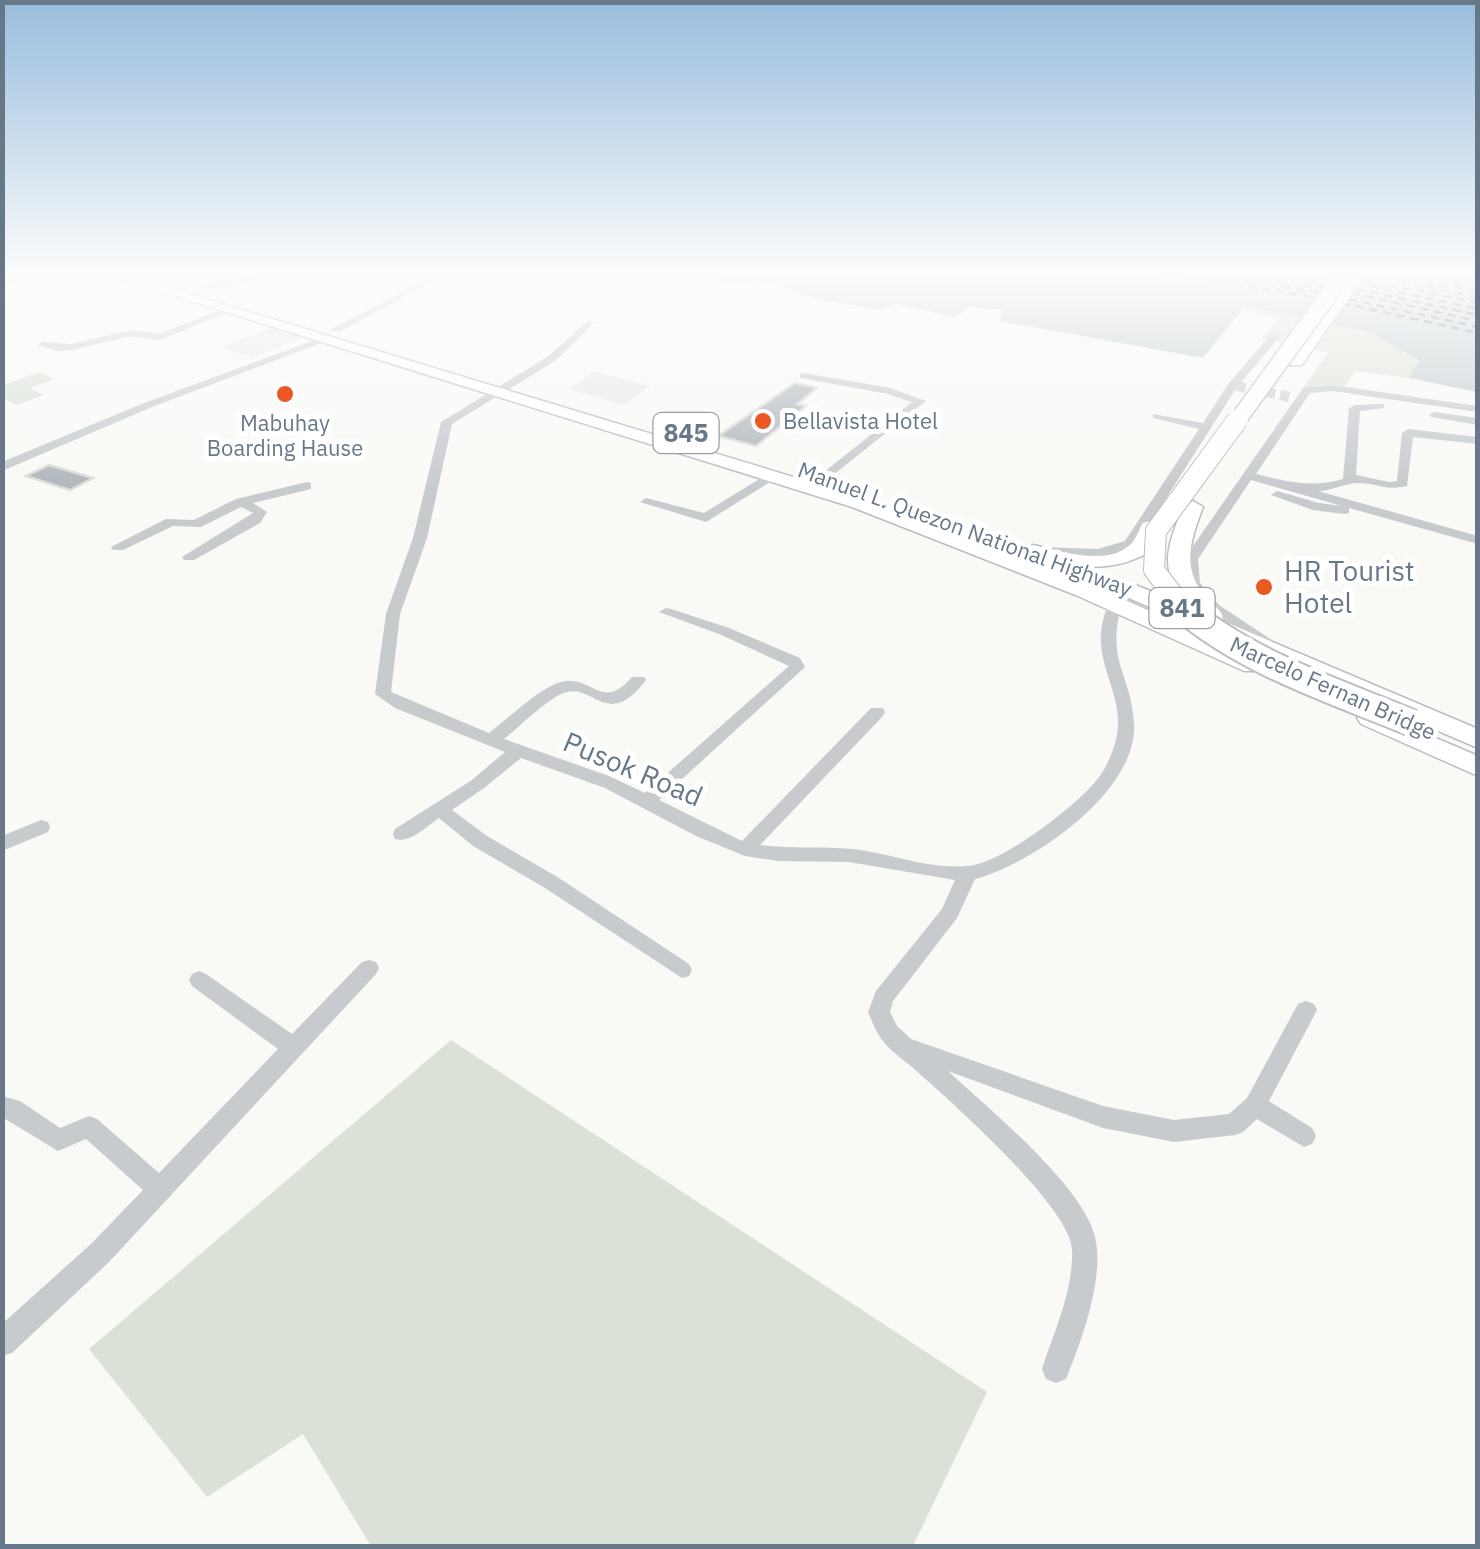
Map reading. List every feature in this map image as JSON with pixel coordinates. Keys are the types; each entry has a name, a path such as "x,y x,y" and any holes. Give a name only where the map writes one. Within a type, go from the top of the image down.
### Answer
{"main road":[{"name":"Manuel L. Quezon National Highway","path":"367,345 775,475 896,507 1033,551 1478,767"},
{"name":"Marcelo Fernan Bridge","path":"1292,345 1156,531 1152,564 1157,577 1184,609 1218,636 1478,753"},
{"name":"841","path":"1176,549 1193,507 1307,345"},
{"path":"1033,551 1082,561 1114,560 1142,546 1164,500 1259,373 1282,359"},
{"name":"Manuel L. Quezon National Highway","path":"504,388 828,475 1086,591 1119,596 1231,631 1478,739"},
{"name":"Marcelo Fernan Bridge","path":"1176,549 1180,582 1202,608 1231,631"},
{"path":"1119,596 1159,571 1176,549"}],"street":[{"path":"42,346 63,351 86,345"},
{"path":"2,467 302,345"},
{"name":"Pusok Road","path":"565,345 551,359 447,422 420,538 393,614 384,694 490,740 647,800 745,849 785,855 859,856 968,873"},
{"path":"1033,551 1098,553 1130,544 1234,385 1267,345"},
{"path":"804,376 920,401 828,475"},
{"path":"1324,671 1246,631 1214,608 1193,584 1192,559 1295,398 1307,390 1332,388 1478,409"},
{"path":"1296,488 1343,485 1350,477 1354,408 1359,405 1478,422"},
{"path":"1157,416 1205,427"},
{"path":"1350,477 1389,486 1404,483 1408,432 1478,441"},
{"path":"646,502 706,518 775,475"},
{"path":"1243,479 1296,488 1364,512 1478,540"},
{"path":"1243,479 1318,507 1364,512"},
{"path":"118,547 171,522 196,524 241,502 307,486"},
{"path":"189,557 259,516 260,512 241,502"},
{"path":"1056,1369 1082,1278 1082,1233 1060,1198 889,1033 879,1012 884,996 950,913 968,873 982,872 1078,813 1106,781 1127,740 1129,726 1106,655 1108,617 1119,596"},
{"path":"647,800 798,667 794,661 724,631 666,612"},
{"path":"490,740 559,688 579,687 608,700 624,695 638,680"},
{"path":"745,849 877,712"},
{"path":"402,834 518,751"},
{"path":"439,809 480,842 552,884 682,970"},
{"path":"2,844 41,827"},
{"path":"2,1343 100,1253 369,968"},
{"path":"199,980 292,1046"},
{"path":"906,1046 1104,1117 1174,1131 1235,1124 1255,1105 1306,1010"},
{"path":"1255,1105 1304,1136"},
{"path":"2,1106 12,1108 58,1140 89,1127 159,1189"}],"shaded area":[{"path":"226,345 283,345 251,358 221,347"},
{"path":"1133,345 1213,345 1203,358"},
{"path":"1296,345 1392,345 1421,362 1409,378 1355,371 1343,389 1302,390 1328,352"},
{"path":"1393,345 1477,345 1477,392 1409,378 1420,361"},
{"path":"40,372 54,379 30,388 44,395 16,405 3,398 3,385"},
{"path":"594,372 650,386 624,405 569,389"},
{"path":"451,1040 987,1392 913,1546 371,1546 303,1434 207,1497 89,1349"}],"building":[{"name":"Bellavista Hotel","path":"795,383 817,388 797,404 806,406 756,446 718,436"},
{"path":"49,465 93,478 70,490 26,476"}],"tunnel":[{"path":"1236,386 1289,397"}],"place":[{"name":"Mabuhay Boarding Hause","path":"285,394"},
{"name":"Bellavista Hotel","path":"763,421"},
{"name":"HR Tourist Hotel","path":"1264,587"}]}
